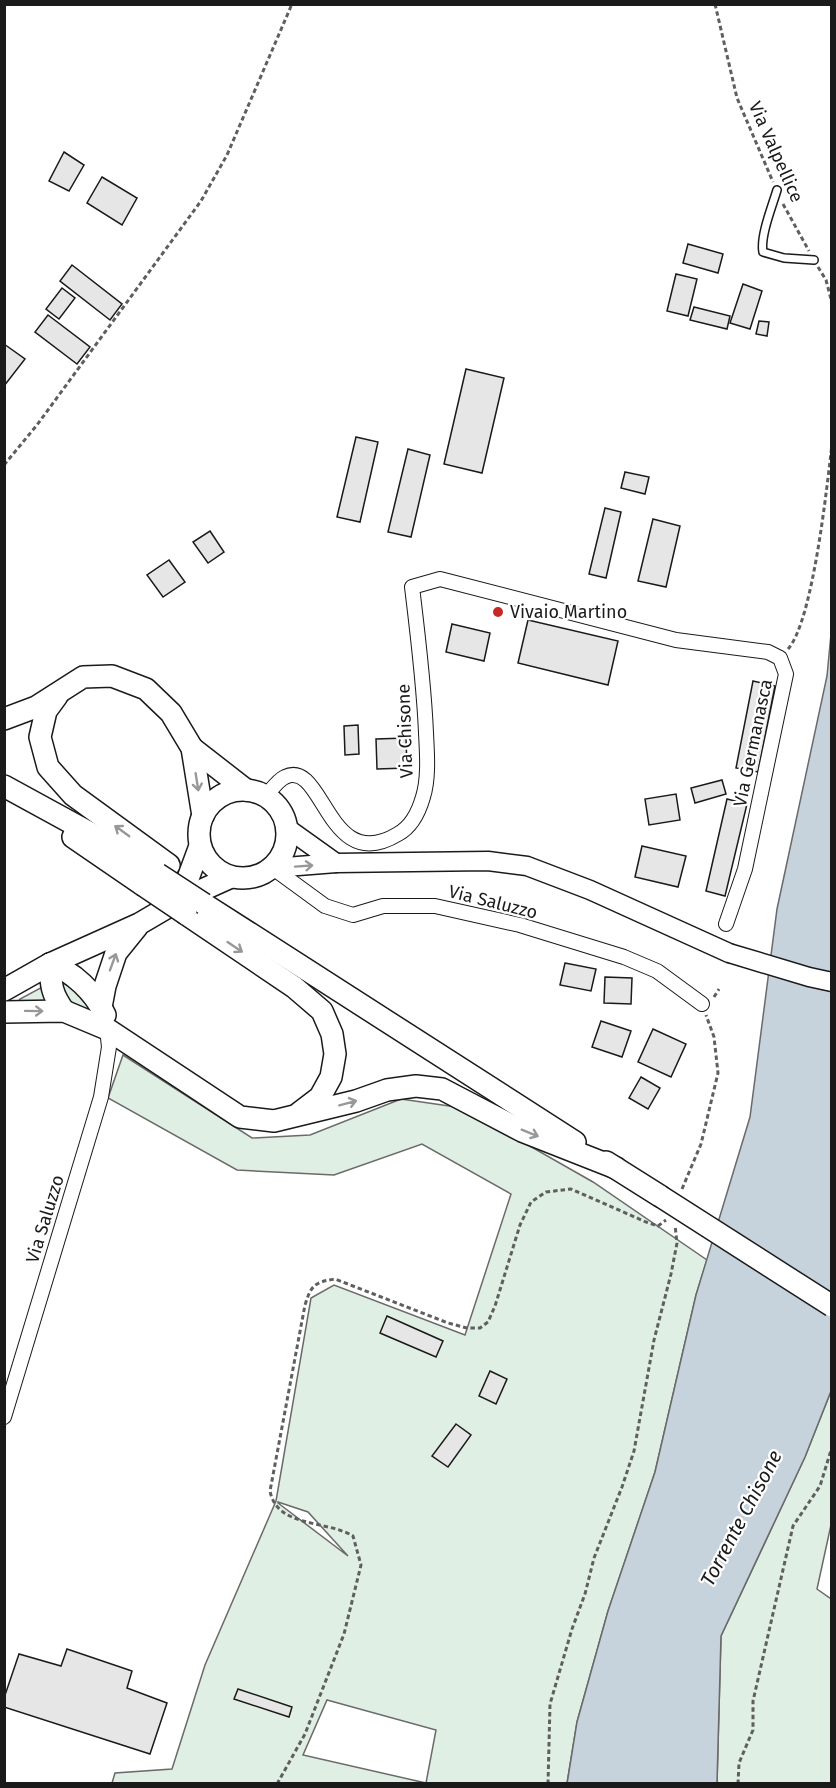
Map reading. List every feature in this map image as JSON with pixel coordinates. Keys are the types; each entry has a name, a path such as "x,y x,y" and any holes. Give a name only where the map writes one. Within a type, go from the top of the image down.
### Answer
{"main road":[{"path":"4,719 36,707 83,677 112,676 146,689 171,713 192,748 203,816"},
{"path":"63,688 46,711 40,737 48,767 73,795 157,875"},
{"path":"192,748 280,810 287,828 287,843 282,857 273,868 253,878 231,877 217,870 207,859 200,846"},
{"path":"4,786 28,797 157,875 196,904 322,1011 332,1034 335,1054 331,1077 320,1097 291,1118"},
{"path":"196,904 199,830 203,816 220,796 233,791 256,793"},
{"path":"287,828 336,864"},
{"path":"273,868 336,864 488,861 527,866 590,890 729,953 831,982"},
{"path":"4,990 50,964 139,924 196,904 231,877"},
{"path":"196,904 257,938 616,1168 670,1196 831,1306"},
{"path":"101,1007 116,953 139,924"},
{"path":"50,964 71,973 101,1007 106,1016 107,1029"},
{"path":"50,964 54,997 64,1011"},
{"path":"4,1012 64,1011 107,1029 240,1117 274,1121 356,1101 387,1090 416,1086 442,1089 522,1131 616,1168"}],"street":[{"name":"Via Germanasca","path":"412,587 440,579 676,640 768,652 780,658 786,674 745,869 726,924"},
{"name":"Via Chisone","path":"256,793 284,777 293,775 306,779 344,834 356,842 379,843 399,834 418,814 424,795 427,755 424,694 412,587"},
{"name":"Via Saluzzo","path":"273,868 325,906 353,915 382,906 435,906 520,925 624,957 657,971 702,1004"},
{"name":"Via Saluzzo","path":"4,1417 100,1097 109,1047 107,1029"}],"lane":[{"path":"777,190 765,231 763,252 784,258 814,260"}],"path":[{"path":"4,465 37,425 201,201 227,155 292,4"},
{"name":"Via Valpellice","path":"715,4 737,98 777,190 826,280 831,303"},
{"path":"780,658 791,646 799,632 805,611 820,529 831,444"},
{"path":"670,1196 685,1178 702,1144 718,1073 714,1037 702,1004"},
{"path":"277,1784 305,1734 328,1678 344,1635 361,1565 353,1536 283,1513 272,1500 270,1491 271,1474 310,1290 317,1284 335,1279 448,1323 467,1328 480,1328 488,1322 495,1306 520,1225 531,1202 546,1192 571,1189 658,1226 674,1214"},
{"path":"548,1784 550,1704 594,1558 634,1451 654,1340 677,1243 675,1224"},
{"path":"738,1784 739,1763 753,1730 753,1701 793,1526 820,1486 831,1447"}],"green space":[{"path":"62,977 74,984 97,1017 92,1019 63,997"},
{"path":"46,985 54,1006 18,1002 20,999"},
{"path":"123,1055 252,1138 310,1135 401,1099 463,1108 593,1182 707,1260 696,1295 655,1472 608,1611 577,1722 567,1783 426,1783 112,1783 115,1773 172,1769 205,1665 276,1501 311,1298 334,1285 465,1335 511,1194 422,1144 334,1175 237,1170 108,1098","holes":["278,1503 308,1512 348,1556","327,1700 436,1730 426,1783 303,1755"]},
{"path":"831,1391 831,1525 817,1589 831,1599 831,1783 717,1784 721,1636 805,1457"}],"water":[{"name":"Torrente Chisone","path":"831,634 831,1391 805,1457 721,1636 717,1783 567,1784 577,1722 608,1611 655,1472 696,1295 750,1117 777,909 827,676"}],"building":[{"path":"64,152 84,165 69,191 49,181"},
{"path":"102,177 137,198 122,225 87,203"},
{"path":"688,244 723,254 718,273 683,263"},
{"path":"72,265 122,304 110,320 60,281"},
{"path":"676,274 697,279 688,316 667,311"},
{"path":"743,284 762,291 750,329 730,323"},
{"path":"62,288 75,298 59,319 46,309"},
{"path":"694,307 730,316 727,329 690,320"},
{"path":"48,315 90,347 77,364 35,332"},
{"path":"759,321 769,322 767,336 756,334"},
{"path":"4,344 25,359 4,386"},
{"path":"466,369 504,378 482,473 444,464"},
{"path":"356,437 378,442 360,522 337,517"},
{"path":"408,449 430,455 411,537 388,532"},
{"path":"625,472 649,477 645,494 621,488"},
{"path":"605,508 621,512 606,578 589,574"},
{"path":"653,519 680,526 666,587 638,581"},
{"path":"210,531 224,552 208,563 193,542"},
{"path":"169,560 185,582 163,597 147,575"},
{"path":"528,620 618,641 608,685 518,663"},
{"path":"452,624 490,633 484,661 446,652"},
{"path":"753,681 775,686 758,772 736,768"},
{"path":"358,725 359,754 345,755 344,726"},
{"path":"406,738 407,768 377,769 376,739"},
{"path":"722,780 726,794 695,803 691,788"},
{"path":"676,794 680,820 649,825 645,799"},
{"path":"727,799 747,804 725,896 706,891"},
{"path":"642,846 686,856 678,887 635,877"},
{"path":"565,963 596,969 591,991 560,985"},
{"path":"605,977 632,978 631,1004 604,1003"},
{"path":"601,1021 631,1031 622,1057 592,1047"},
{"path":"653,1029 686,1044 671,1077 638,1062"},
{"path":"641,1077 660,1088 648,1109 629,1098"},
{"path":"387,1316 443,1341 436,1357 380,1333"},
{"path":"490,1371 507,1379 496,1404 479,1396"},
{"path":"456,1424 471,1435 448,1467 432,1456"},
{"path":"67,1649 132,1671 127,1688 167,1703 150,1754 4,1707 4,1698 19,1654 61,1666"},
{"path":"238,1689 292,1707 289,1717 234,1699"}],"place":[{"name":"Vivaio Martino","path":"498,612"}]}
